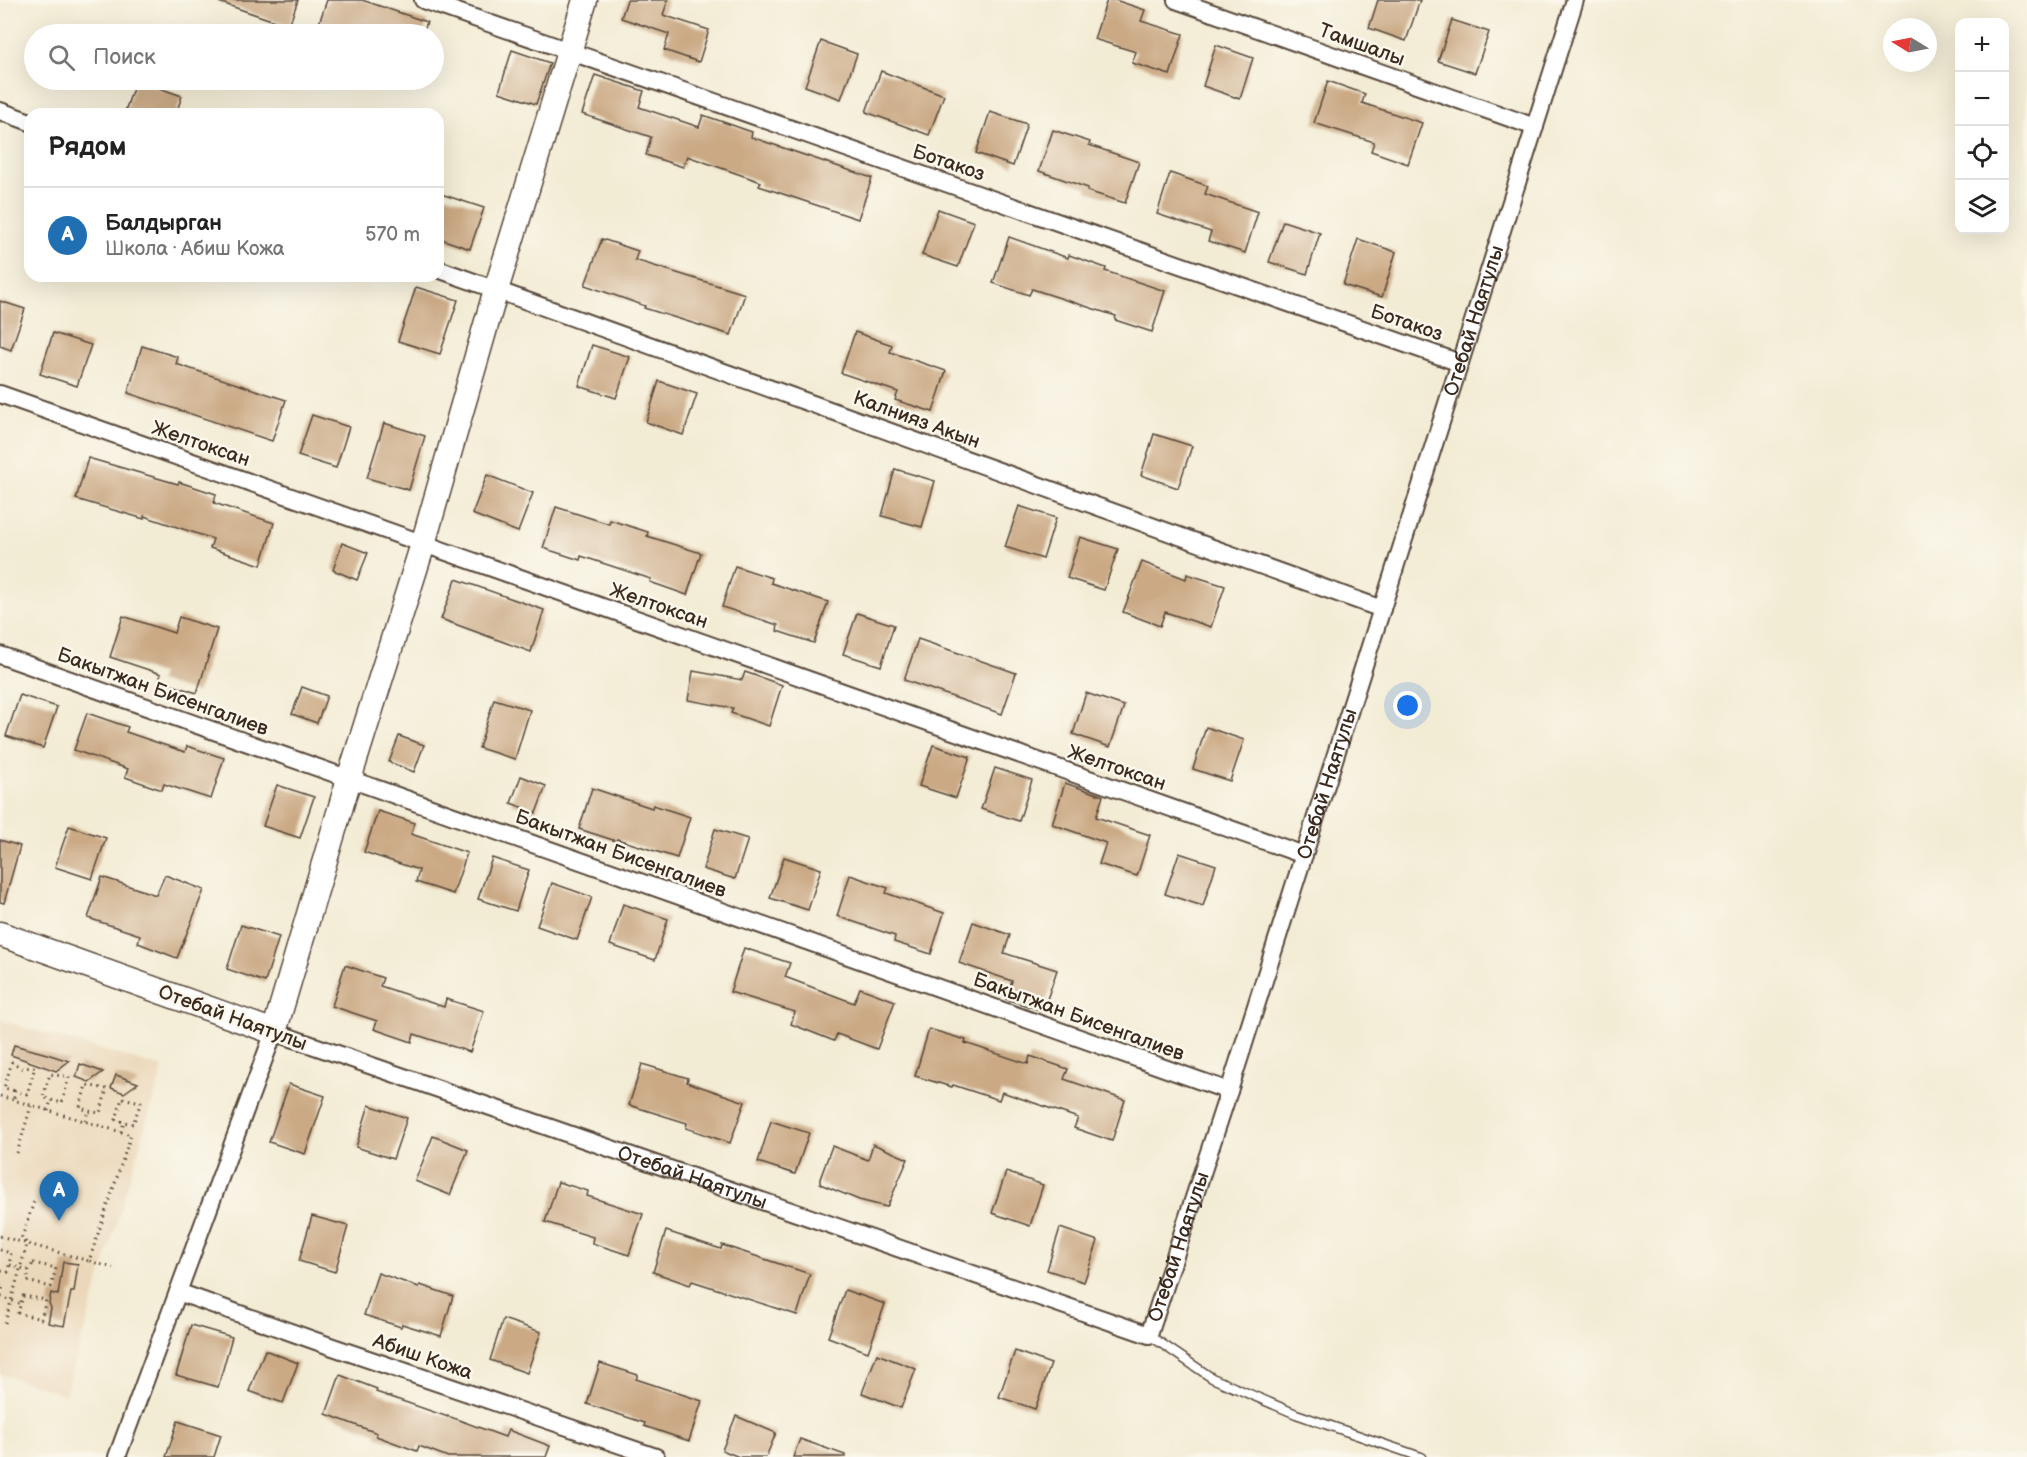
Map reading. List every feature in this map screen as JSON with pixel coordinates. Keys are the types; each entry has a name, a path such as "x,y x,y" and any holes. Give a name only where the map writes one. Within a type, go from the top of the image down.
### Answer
{"street":[{"name":"Ботакоз","path":"423,0 1460,363"},
{"path":"117,1457 274,1032 349,779 423,544 496,290 585,0"},
{"name":"Тамшалы","path":"1176,0 1534,127"},
{"name":"Отебай Наятулы","path":"0,934 274,1032 1149,1335 1229,1091 1575,0"},
{"path":"0,111 24,120"},
{"name":"Калнияз Акын","path":"444,271 1382,609"},
{"name":"Желтоксан","path":"0,394 1304,855"},
{"name":"Бакытжан Бисенгалиев","path":"0,655 1229,1091"},
{"name":"Абиш Кожа","path":"178,1292 656,1457"}],"lane":[{"path":"1149,1335 1212,1377 1296,1414 1421,1457"}],"path":[{"path":"12,1062 22,1068 35,1067 27,1094 15,1091 4,1088 12,1062"},
{"path":"50,1074 69,1077 62,1103 51,1100 43,1097 50,1074"},
{"path":"86,1085 107,1089 100,1113 88,1111 80,1107 86,1085"},
{"path":"14,1098 15,1091"},
{"path":"0,1096 131,1135 89,1260"},
{"path":"122,1098 141,1102 134,1124 124,1122 116,1120 122,1098"},
{"path":"48,1111 51,1100"},
{"path":"17,1153 32,1106"},
{"path":"85,1122 88,1111"},
{"path":"121,1132 124,1122"},
{"path":"27,1244 22,1237 35,1199"},
{"path":"0,1236 113,1268"},
{"path":"5,1323 27,1244"},
{"path":"0,1250 11,1253 8,1272 0,1271"},
{"path":"33,1263 56,1268 51,1287 27,1281 29,1270 33,1263"},
{"path":"10,1265 29,1270"},
{"path":"0,1285 3,1285 0,1299 20,1303"},
{"path":"23,1296 46,1300 41,1319 18,1313 20,1303 23,1296"}],"shaded area":[{"path":"0,1020 163,1068 65,1395 0,1374"}],"building":[{"path":"220,0 298,0 290,24 283,24 219,2"},
{"path":"327,0 362,0 427,22 426,24 319,24"},
{"path":"627,0 668,0 663,15 709,30 699,62 664,50 669,34 621,18"},
{"path":"1107,0 1115,0 1145,10 1141,21 1183,34 1170,75 1132,63 1136,52 1094,39"},
{"path":"1378,0 1420,0 1406,41 1369,28"},
{"path":"1452,20 1489,32 1475,73 1438,61"},
{"path":"821,41 857,54 841,99 805,86"},
{"path":"1216,45 1253,58 1240,99 1203,86"},
{"path":"512,50 550,63 536,104 499,92"},
{"path":"881,71 944,95 929,135 866,112"},
{"path":"595,75 644,91 639,107 699,127 703,115 752,132 751,137 872,178 858,219 759,186 761,182 687,156 683,167 646,155 651,137 582,114"},
{"path":"1328,81 1365,94 1362,103 1422,123 1408,164 1371,151 1374,142 1314,123"},
{"path":"132,90 165,90 182,96 178,108 126,108"},
{"path":"990,112 1027,124 1013,166 976,153"},
{"path":"1053,130 1139,162 1125,203 1087,191 1088,188 1039,171"},
{"path":"1170,173 1208,186 1205,194 1258,212 1245,253 1208,241 1211,232 1157,214"},
{"path":"444,195 484,208 470,249 444,240"},
{"path":"938,209 974,222 958,267 922,255"},
{"path":"1283,221 1320,233 1307,274 1269,262"},
{"path":"1009,237 1068,258 1069,255 1106,268 1105,271 1165,291 1152,332 1115,320 1116,316 1032,289 1029,295 993,283"},
{"path":"602,239 638,251 635,260 745,294 731,335 644,308 645,306 585,285"},
{"path":"1358,239 1396,252 1382,297 1343,285"},
{"path":"416,287 458,300 440,354 398,341"},
{"path":"0,301 25,309 11,350 0,346"},
{"path":"855,332 892,345 890,352 946,371 933,412 895,400 898,392 841,373"},
{"path":"53,333 91,345 77,386 40,374"},
{"path":"592,345 630,357 616,398 579,386"},
{"path":"142,346 178,357 176,364 286,400 272,441 128,393"},
{"path":"659,381 697,394 683,435 646,422"},
{"path":"312,415 349,427 336,468 298,456"},
{"path":"384,423 425,436 409,490 367,478"},
{"path":"1154,434 1192,446 1178,488 1141,475"},
{"path":"88,458 216,494 214,503 274,523 261,565 210,548 213,539 144,516 144,519 76,499"},
{"path":"895,469 935,481 922,527 882,516"},
{"path":"487,475 533,493 518,532 472,514"},
{"path":"1019,506 1056,518 1043,559 1005,547"},
{"path":"556,507 609,524 610,520 648,532 647,536 701,553 687,595 650,582 651,579 581,556 580,560 543,548"},
{"path":"1080,537 1118,549 1104,590 1067,578"},
{"path":"342,543 368,553 357,580 333,570"},
{"path":"1142,562 1186,579 1187,574 1225,586 1211,627 1165,612 1160,626 1123,612"},
{"path":"735,566 772,578 771,583 828,602 814,643 777,631 778,625 722,607"},
{"path":"456,579 544,610 531,652 441,619"},
{"path":"857,613 894,625 881,666 843,654"},
{"path":"123,616 174,633 179,617 217,629 197,693 159,681 161,674 110,657"},
{"path":"918,639 1016,673 1002,714 904,680"},
{"path":"693,671 742,680 745,672 782,685 769,726 731,713 733,708 688,700"},
{"path":"302,687 327,696 317,723 292,714"},
{"path":"1086,693 1124,706 1110,747 1073,734"},
{"path":"20,695 57,707 43,748 6,736"},
{"path":"494,699 530,710 515,759 479,748"},
{"path":"87,713 128,727 126,732 185,752 187,746 224,758 211,799 164,784 162,790 125,777 128,769 74,750"},
{"path":"1206,727 1244,740 1230,781 1193,769"},
{"path":"399,736 424,745 414,772 389,762"},
{"path":"933,745 970,757 956,798 919,786"},
{"path":"995,768 1032,780 1019,821 981,809"},
{"path":"521,776 546,786 536,813 511,803"},
{"path":"1065,783 1103,796 1096,817 1150,835 1137,876 1099,864 1106,843 1052,824"},
{"path":"277,785 314,797 300,838 263,826"},
{"path":"592,788 652,808 653,805 690,817 677,858 579,829"},
{"path":"378,811 415,823 411,834 467,853 453,894 416,882 419,870 364,852"},
{"path":"69,826 106,838 92,879 55,867"},
{"path":"715,829 748,839 735,879 703,869"},
{"path":"0,840 20,846 4,903 0,902"},
{"path":"1179,853 1216,865 1203,906 1165,894"},
{"path":"784,857 821,869 808,910 770,898"},
{"path":"492,858 529,870 516,911 478,899"},
{"path":"165,875 204,890 177,958 138,943 140,935 88,918 102,877 156,895"},
{"path":"850,875 888,888 886,893 944,913 931,954 894,942 895,936 837,916"},
{"path":"552,883 592,897 577,940 537,926"},
{"path":"623,904 668,919 655,960 610,945"},
{"path":"973,922 1010,935 1004,953 1057,970 1043,1011 1006,999 1012,981 959,963"},
{"path":"241,925 279,937 265,982 227,969"},
{"path":"744,948 790,963 785,977 854,1003 860,988 895,1001 877,1049 837,1034 834,1041 791,1024 795,1012 730,992"},
{"path":"345,965 383,978 380,986 444,1007 446,999 484,1011 470,1052 414,1034 412,1042 374,1029 377,1021 332,1006"},
{"path":"929,1029 966,1040 965,1043 1028,1064 1030,1056 1068,1069 1064,1079 1125,1100 1112,1141 1074,1128 1078,1118 1002,1092 999,1100 915,1076"},
{"path":"14,1045 69,1061 56,1071 11,1055"},
{"path":"80,1064 103,1072 89,1082 76,1077"},
{"path":"642,1064 688,1078 687,1082 745,1102 730,1143 686,1128 687,1123 629,1105"},
{"path":"116,1075 138,1083 124,1093 111,1088"},
{"path":"289,1084 325,1096 305,1154 269,1142"},
{"path":"369,1105 407,1118 393,1159 356,1147"},
{"path":"771,1121 809,1133 795,1174 758,1162"},
{"path":"433,1136 468,1150 450,1195 415,1181"},
{"path":"873,1144 908,1159 887,1207 859,1200 820,1184 832,1146 868,1160"},
{"path":"1006,1172 1043,1185 1030,1226 992,1213"},
{"path":"558,1182 588,1191 587,1196 643,1214 629,1255 592,1243 593,1237 545,1222"},
{"path":"312,1216 348,1226 335,1272 299,1261"},
{"path":"1060,1228 1098,1241 1084,1282 1047,1270"},
{"path":"666,1231 721,1249 722,1245 810,1274 797,1315 692,1281 690,1285 653,1272"},
{"path":"63,1262 78,1264 74,1292 71,1292 64,1326 48,1323 51,1293 58,1295"},
{"path":"378,1273 453,1296 441,1336 402,1324 401,1327 364,1315"},
{"path":"845,1290 885,1304 868,1352 828,1337"},
{"path":"503,1319 541,1332 527,1373 490,1360"},
{"path":"191,1325 232,1337 218,1387 176,1375"},
{"path":"265,1350 298,1363 283,1403 249,1391"},
{"path":"1015,1351 1051,1364 1035,1409 999,1397"},
{"path":"877,1354 916,1369 901,1408 862,1393"},
{"path":"600,1363 638,1375 636,1379 702,1401 689,1441 644,1426 645,1423 587,1404"},
{"path":"340,1375 377,1389 376,1392 505,1437 508,1430 550,1446 546,1457 448,1457 419,1446 417,1451 376,1436 377,1433 326,1414"},
{"path":"736,1416 776,1433 766,1457 739,1457 722,1450"},
{"path":"178,1421 221,1435 214,1457 166,1457"},
{"path":"800,1439 845,1455 845,1457 793,1457"}],"place":[{"name":"Балдырган","path":"59,1221"}]}
